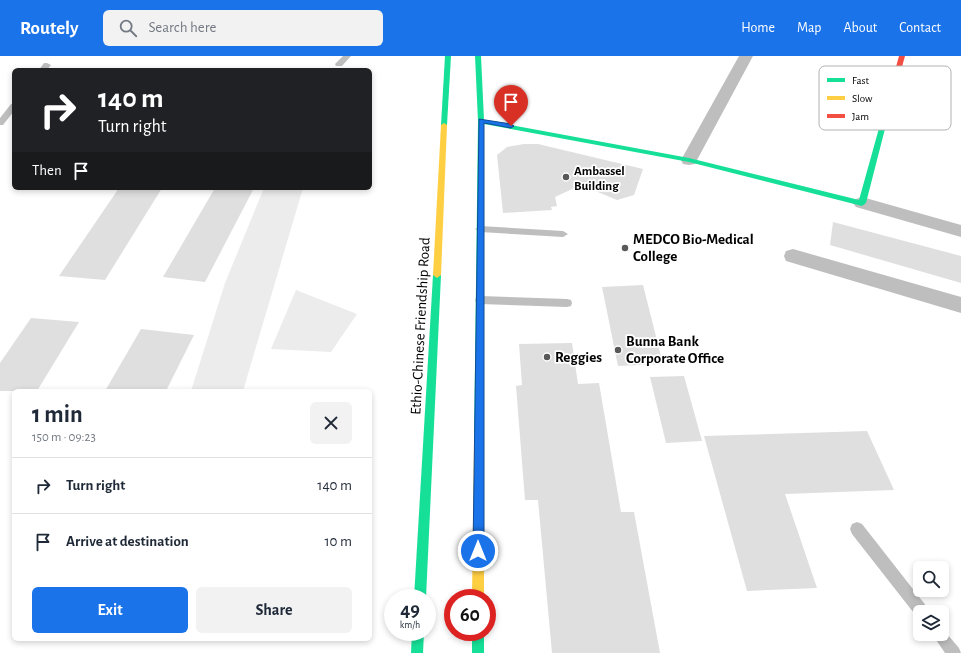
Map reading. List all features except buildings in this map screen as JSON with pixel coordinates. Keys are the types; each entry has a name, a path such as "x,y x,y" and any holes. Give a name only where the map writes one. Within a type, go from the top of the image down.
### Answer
{"main road":[{"name":"Ethio-Chinese Friendship Road","path":"420,589 448,56"},
{"path":"478,56 481,120 478,589"},
{"path":"899,66 902,56"},
{"path":"481,120 689,160 862,203 882,130"},
{"path":"417,653 418,641"},
{"path":"478,641 478,653"}],"street":[{"path":"689,160 746,56"},
{"path":"862,203 961,231"},
{"path":"793,256 961,305"}],"lane":[{"path":"339,64 347,56"},
{"path":"0,123 12,108"},
{"path":"480,229 563,234"},
{"path":"480,300 567,303"},
{"path":"857,529 917,605"},
{"path":"945,641 954,653"}],"shaded area":[{"path":"263,190 302,190 244,389 192,389 225,283"},
{"path":"296,290 357,314 331,352 271,349"}],"traffic: fast":[{"path":"444,125 448,56"},
{"path":"478,56 481,121 479,443"},
{"path":"481,121 689,160 862,203 882,130"},
{"path":"420,589 437,275"},
{"path":"417,653 418,641"},
{"path":"478,641 478,653"}],"traffic: slow":[{"path":"437,275 444,125"},
{"path":"478,589 479,443"}],"traffic: jam":[{"path":"899,66 902,56"}],"place":[{"name":"Ambassel Building","path":"566,177"},
{"name":"MEDCO Bio-Medical College","path":"625,248"},
{"name":"Bunna Bank Corporate Office","path":"618,350"},
{"name":"Reggies","path":"547,357"}],"route":[{"path":"478,551 481,120 511,126"}]}
